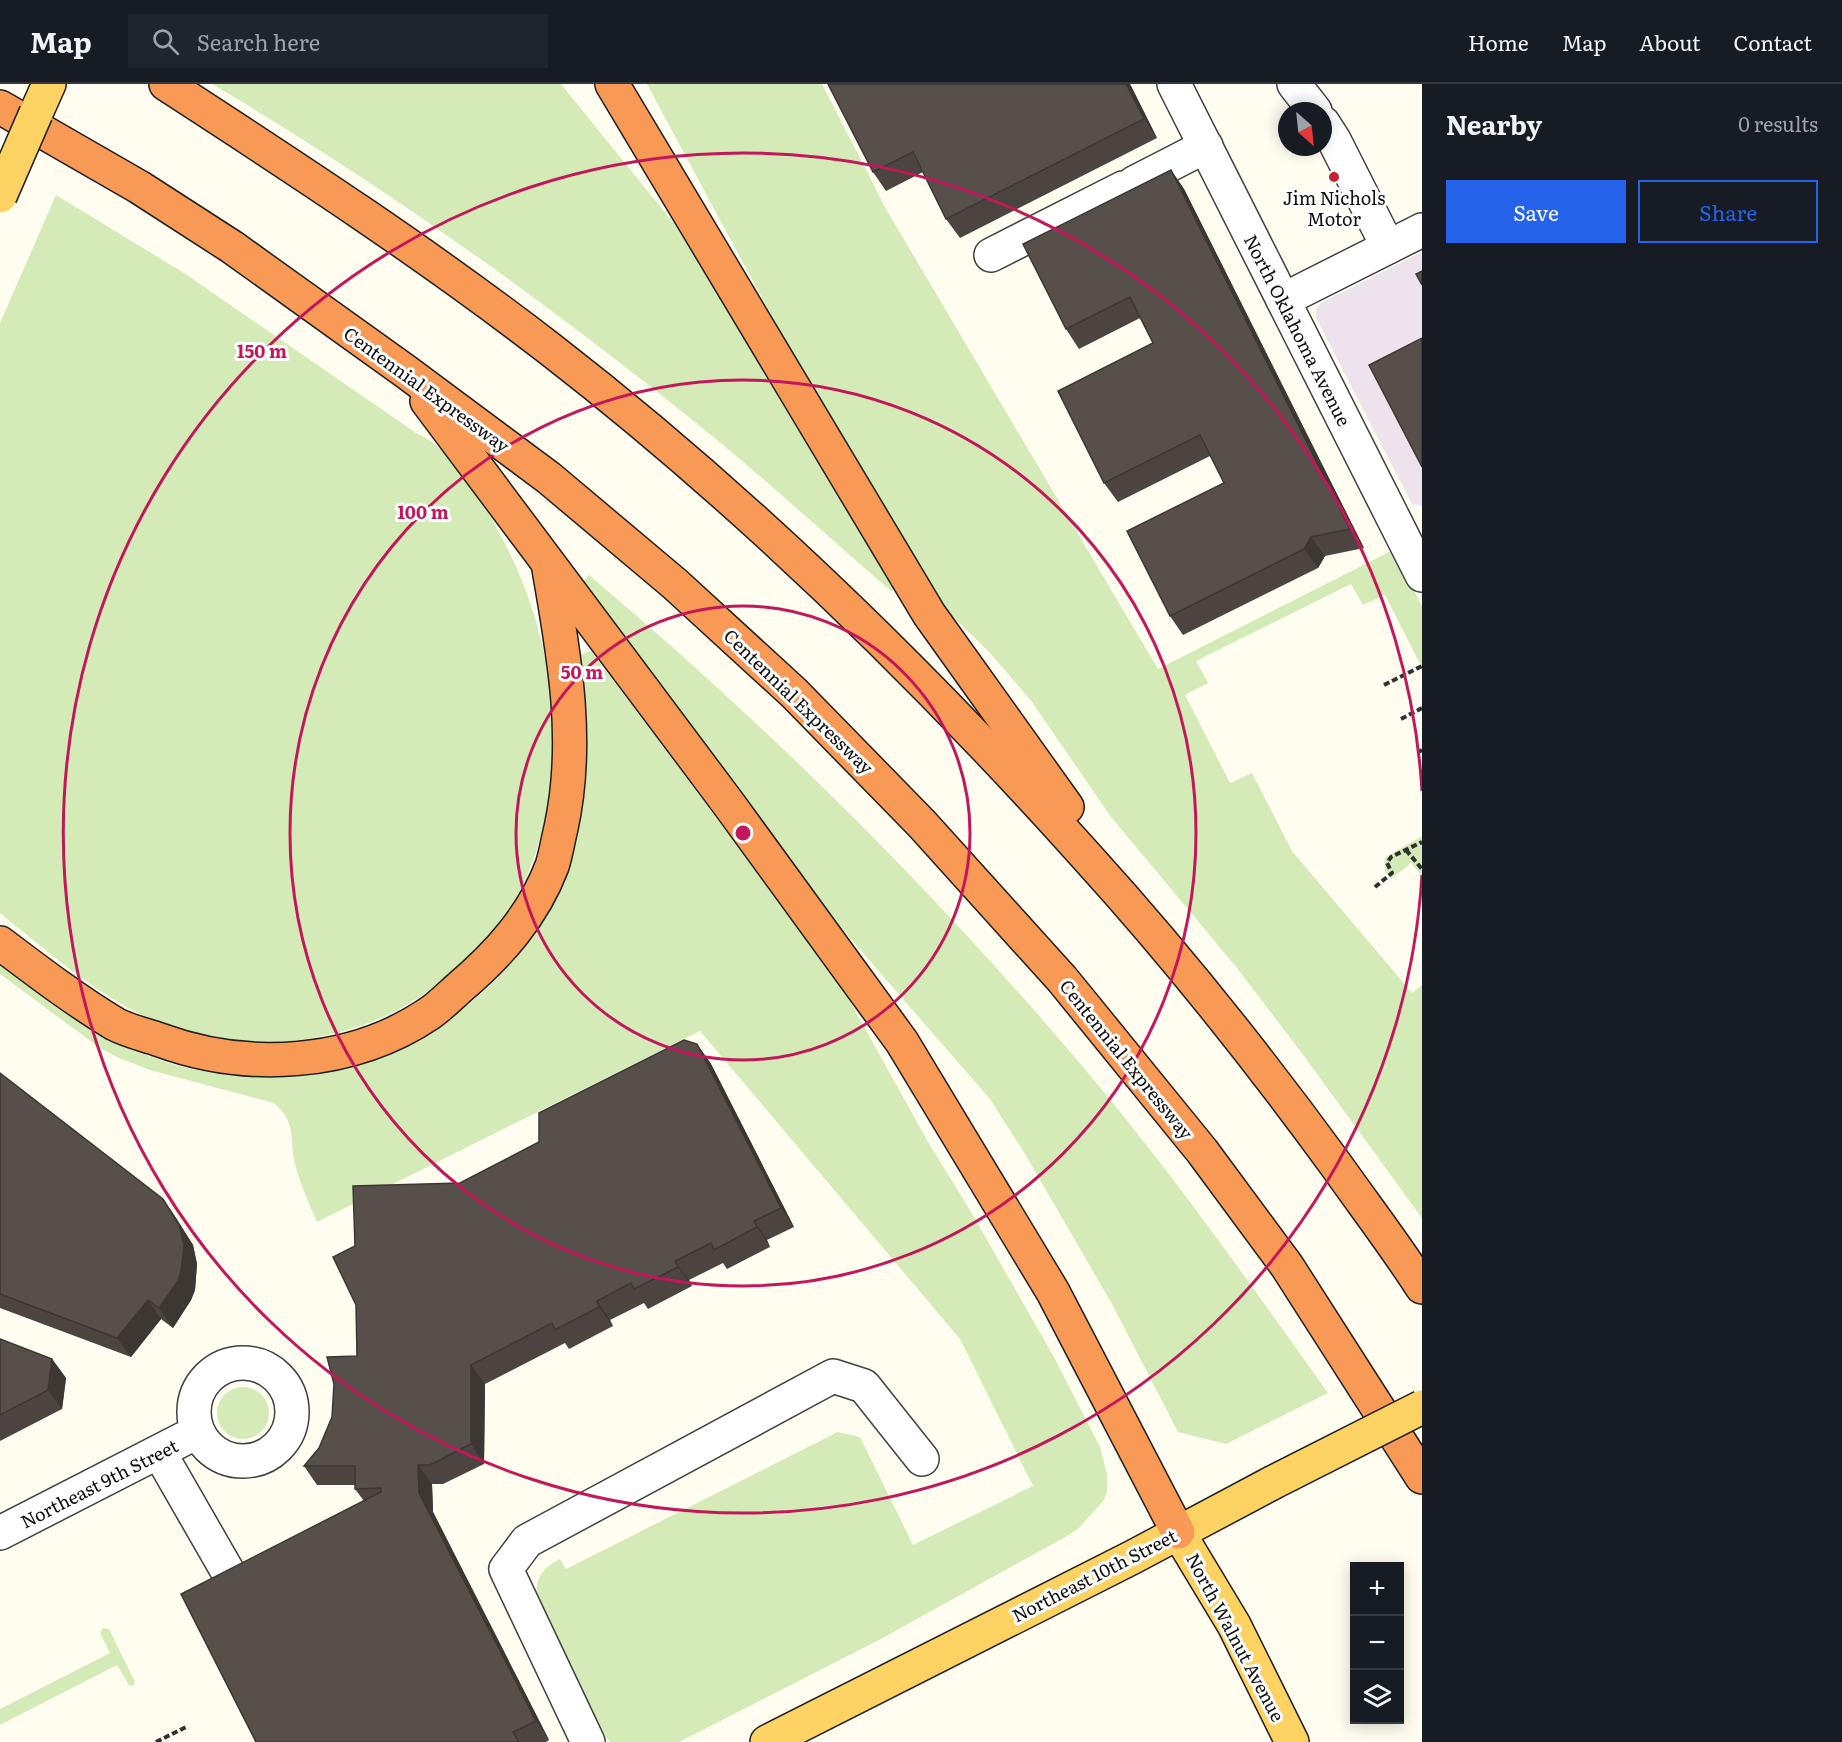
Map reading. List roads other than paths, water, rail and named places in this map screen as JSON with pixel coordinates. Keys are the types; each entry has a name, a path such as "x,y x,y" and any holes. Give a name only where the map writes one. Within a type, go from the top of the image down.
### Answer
{"highway":[{"path":"166,84 386,229 540,342 707,478 897,655 991,749 1168,947"},
{"path":"612,84 928,614 1168,947 1270,1074 1422,1287"},
{"name":"Centennial Expressway","path":"0,107 139,187 232,247 405,371 549,478 675,584 794,693 922,824 1062,979 1202,1151 1293,1275 1422,1477"},
{"path":"405,371 547,558 902,1042 1053,1292 1178,1532"},
{"path":"0,943 117,1025 208,1055 246,1061 281,1060 319,1055 362,1046 430,1013 499,952 531,909 552,865 567,800 571,751 565,657 547,558"}],"main road":[{"path":"0,196 49,84"},
{"name":"Northeast 10th Street","path":"766,1742 1422,1407"},
{"name":"North Walnut Avenue","path":"1178,1532 1234,1625 1292,1742"}],"street":[{"name":"North Oklahoma Avenue","path":"1174,84 1282,300 1412,529 1422,575"},
{"path":"1294,84 1308,102"},
{"path":"1332,137 1388,247"},
{"path":"991,255 1206,146"},
{"path":"1282,300 1422,230"},
{"path":"588,1742 506,1569 527,1541 832,1376 864,1386 922,1460"},
{"name":"Northeast 9th Street","path":"0,1533 197,1432"},
{"path":"159,1452 232,1579"}],"place":[{"name":"Jim Nichols Motor","path":"1334,177"}]}
